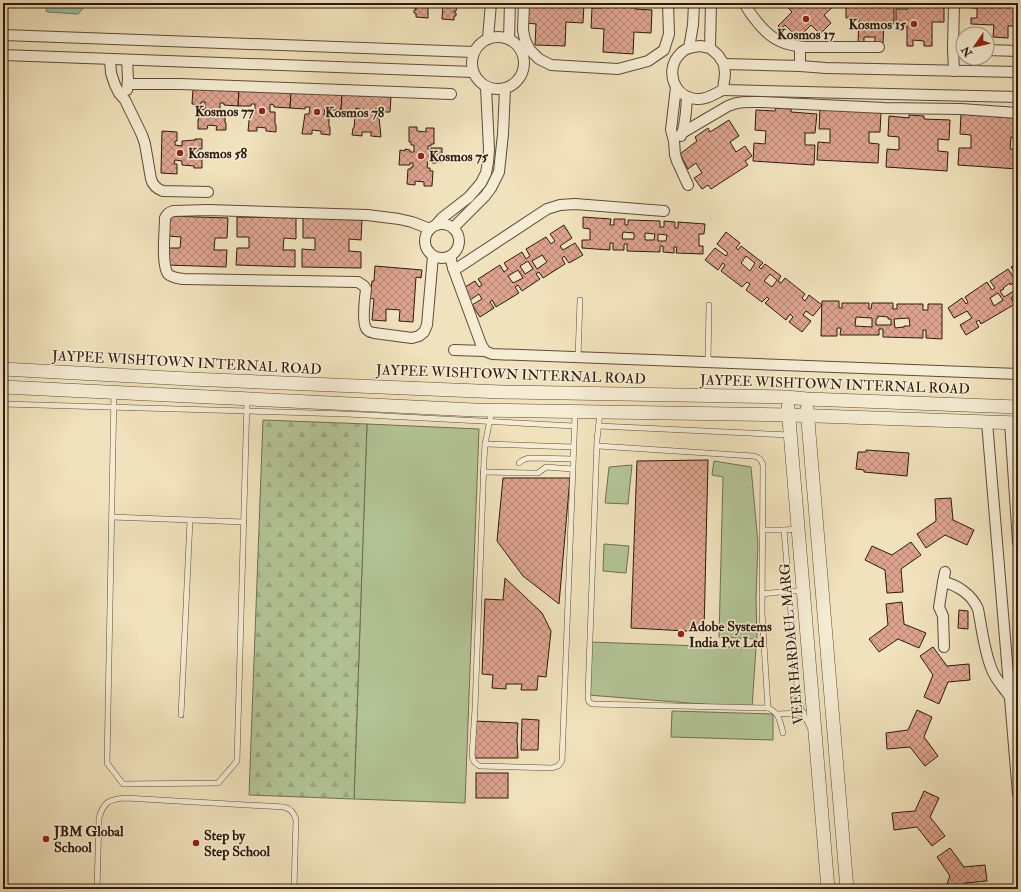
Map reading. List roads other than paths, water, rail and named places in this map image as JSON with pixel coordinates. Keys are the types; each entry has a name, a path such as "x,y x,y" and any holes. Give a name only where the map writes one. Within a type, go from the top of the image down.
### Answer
{"street":[{"path":"488,38 491,3"},
{"path":"509,39 510,3"},
{"path":"524,3 522,30 530,50 539,59 551,65 618,69 648,61 664,50 669,34 668,3"},
{"path":"689,48 693,25 694,3"},
{"path":"710,48 711,3"},
{"path":"744,3 759,24 773,38 784,43 800,47 879,47"},
{"path":"954,3 956,26"},
{"path":"3,35 473,52"},
{"path":"499,36 509,39 517,45 523,54 525,64 522,74 516,83 505,89 497,90 486,87 478,81 473,72 471,62 473,52 480,43 488,38 499,36"},
{"path":"723,90 726,74 724,64 718,55 710,48 700,46 689,48 680,53 674,62 672,72 673,82 679,91 687,97 698,100 708,98 723,90 1018,97"},
{"path":"800,47 800,66"},
{"path":"995,51 1018,52"},
{"path":"3,55 473,72"},
{"path":"110,59 111,73 115,85 142,134 152,183 159,190 163,191 208,192"},
{"path":"124,100 128,84 127,60"},
{"path":"724,64 826,68 1018,72"},
{"path":"954,71 955,65"},
{"path":"128,84 180,84 451,94"},
{"path":"433,256 427,325 424,332 419,336 412,338 374,333 368,332 365,328 366,289 358,282 183,279 168,274 164,264 165,218 167,214 172,212 208,210 368,215 399,219 433,227 442,224 453,228 458,234 459,242 457,250 450,256 443,258 433,256 426,248 426,234 433,227 442,218 469,197 481,183 486,173 489,149 486,87"},
{"path":"676,87 671,130 677,161 688,185"},
{"path":"453,228 492,188 499,172 503,134 505,89"},
{"path":"682,133 687,97"},
{"path":"674,141 680,137 682,133 728,106 735,103 745,102 884,108 961,109 1018,113"},
{"path":"453,268 459,267 547,209 560,205 575,204 664,211"},
{"path":"450,256 453,268 481,344 485,351"},
{"path":"454,350 485,351 492,354 1018,374"},
{"name":"JAYPEE WISHTOWN INTERNAL ROAD","path":"3,368 189,379 502,392 786,397 1018,407"},
{"path":"3,387 114,392 247,405 475,410 491,416 600,412 789,415 1014,422 1018,542"},
{"name":"VEER HARDAUL MARG","path":"786,397 789,415 828,889"},
{"path":"807,399 847,889"},
{"path":"987,422 1018,794"},
{"path":"944,647 943,616 939,607 945,572"},
{"path":"943,582 951,584 971,597 978,609 991,669 1010,697"}],"lane":[{"path":"578,357 580,300"},
{"path":"708,362 709,305"},
{"path":"3,404 114,407 247,405 237,761 218,783 123,784 108,763 114,407 114,392"},
{"path":"574,426 491,416 485,444 483,472 475,709 472,755 472,760 475,764 480,766 552,768 558,766 562,761 575,412"},
{"path":"600,412 597,440 598,446 588,695 590,703 768,708 777,714 780,719 783,733"},
{"path":"599,426 790,435"},
{"path":"485,444 573,447"},
{"path":"598,446 753,456 761,460 763,465 762,624 768,708"},
{"path":"519,463 526,458 573,459"},
{"path":"483,472 538,473 546,467 572,469"},
{"path":"112,517 244,522"},
{"path":"181,715 190,520"},
{"path":"763,530 798,529"},
{"path":"784,530 798,698 815,737"},
{"path":"762,594 803,591"},
{"path":"777,714 804,713"},
{"path":"97,889 99,818 102,809 107,803 116,799 124,798 284,807 289,809 294,813 296,820 294,889"}],"place":[{"name":"Kosmos 17","path":"806,19"},
{"name":"Kosmos 15","path":"914,24"},
{"name":"Kosmos 77","path":"262,111"},
{"name":"Kosmos 78","path":"317,112"},
{"name":"Kosmos 58","path":"180,153"},
{"name":"Kosmos 75","path":"421,156"},
{"name":"Adobe Systems India Pvt Ltd","path":"681,634"},
{"name":"JBM Global School","path":"46,839"},
{"name":"Step by Step School","path":"196,843"}]}
